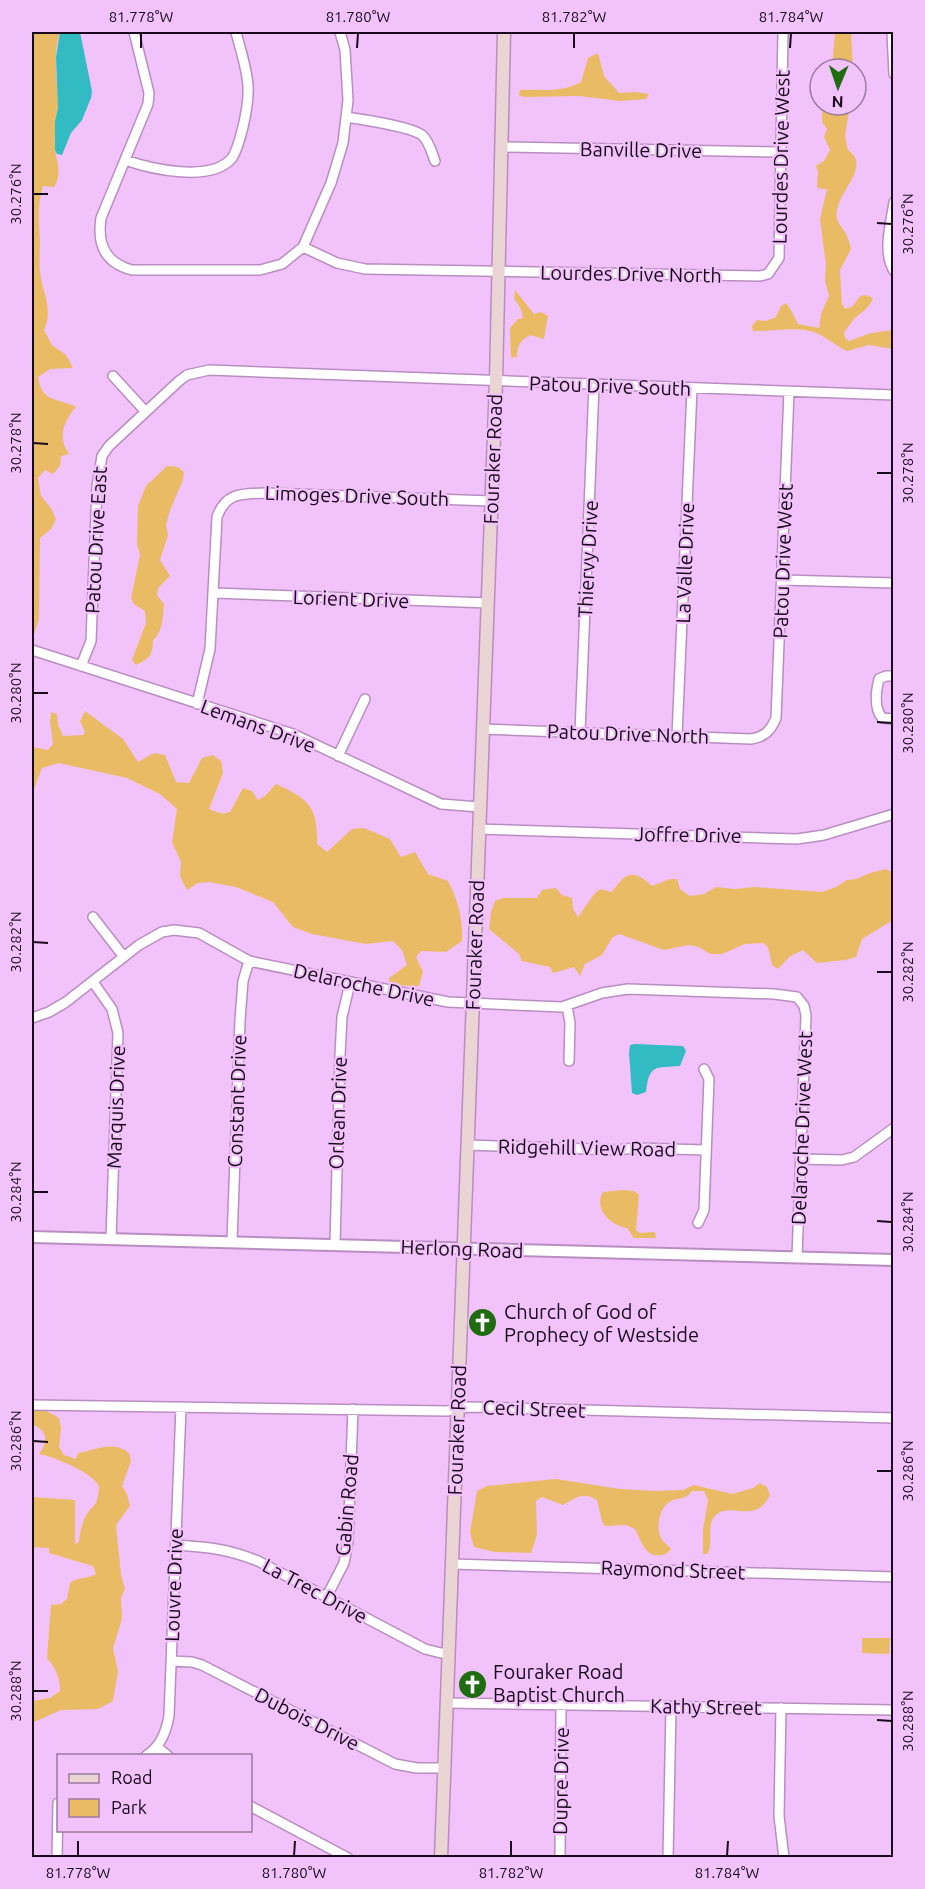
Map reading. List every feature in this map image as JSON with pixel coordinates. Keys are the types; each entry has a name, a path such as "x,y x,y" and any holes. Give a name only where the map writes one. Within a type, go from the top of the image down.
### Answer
{"main road":[{"name":"Fouraker Road","path":"441,1857 492,501 504,32"}],"street":[{"path":"134,32 149,98 101,218 99,231 101,245 107,256 115,263 132,270 260,270 273,268 289,260 303,247 339,161 348,117 347,72 341,32"},
{"path":"125,160 154,170 176,171 209,170 228,161 237,149 246,115 248,87 236,32"},
{"name":"Lourdes Drive West","path":"764,275 772,271 779,258 783,32"},
{"path":"892,32 894,74"},
{"path":"348,117 423,135 435,161"},
{"name":"Banville Drive","path":"502,147 781,152"},
{"path":"893,271 889,263 888,249 894,202"},
{"name":"Lourdes Drive North","path":"303,247 337,263 365,269 764,275"},
{"name":"Patou Drive East","path":"81,666 91,641 99,466 102,456 109,446 145,411 187,375 198,371 219,371"},
{"name":"Patou Drive South","path":"219,371 894,395"},
{"path":"113,376 145,411"},
{"name":"Thiervy Drive","path":"580,732 594,385"},
{"name":"La Valle Drive","path":"677,736 692,389"},
{"name":"Patou Drive West","path":"771,729 776,718 789,392"},
{"name":"Limoges Drive South","path":"214,593 217,518 225,502 239,494 492,501"},
{"path":"782,580 894,583"},
{"path":"197,704 210,649 214,593"},
{"name":"Lorient Drive","path":"214,593 488,603"},
{"name":"Lemans Drive","path":"32,650 293,734 441,804 480,807"},
{"path":"894,676 879,679 877,712 882,718 894,719"},
{"path":"338,756 365,699"},
{"name":"Patou Drive North","path":"483,729 751,739 764,735 771,729"},
{"name":"Joffre Drive","path":"478,829 797,839 824,835 894,814"},
{"path":"93,917 124,957"},
{"name":"Delaroche Drive","path":"32,1018 49,1012 139,945 162,932 182,930 199,933 249,961 439,1001 567,1006 602,993 628,989 774,994 797,997 800,1000"},
{"name":"Constant Drive","path":"232,1241 240,1020 243,981 249,961"},
{"name":"Marquis Drive","path":"93,981 112,1010 118,1033 111,1239"},
{"name":"Orlean Drive","path":"335,1244 342,1017 350,982"},
{"name":"Delaroche Drive West","path":"797,1257 806,1015 800,1000"},
{"path":"567,1006 570,1023 569,1061"},
{"path":"698,1223 704,1210 709,1079 704,1069"},
{"path":"801,1159 842,1160 854,1157 894,1128"},
{"name":"Ridgehill View Road","path":"468,1145 617,1150 635,1148 706,1150"},
{"name":"Herlong Road","path":"32,1237 894,1260"},
{"name":"Cecil Street","path":"32,1405 447,1411 468,1407 894,1418"},
{"name":"Louvre Drive","path":"157,1747 168,1726 181,1407"},
{"name":"Gabin Road","path":"326,1598 344,1563 348,1542 353,1409"},
{"name":"La Trec Drive","path":"176,1545 234,1551 258,1561 425,1649 449,1653"},
{"name":"Raymond Street","path":"452,1564 894,1577"},
{"name":"Dubois Drive","path":"171,1661 202,1665 395,1764 417,1768 445,1768"},
{"name":"Kathy Street","path":"447,1703 894,1710"},
{"name":"Dupre Drive","path":"560,1857 561,1705"},
{"path":"669,1857 671,1707"},
{"path":"781,1708 779,1816 784,1857"},
{"path":"147,1754 157,1747 167,1754"},
{"path":"252,1807 348,1857"},
{"path":"57,1832 57,1857"}],"green space":[{"path":"32,32 60,32 56,59 58,106 55,132 59,172 54,187 43,186 41,193 40,267 48,307 44,330 52,345 66,355 73,368 50,369 38,377 47,395 76,407 63,429 63,442 69,454 61,456 60,466 53,474 45,470 38,478 41,496 51,508 56,519 51,529 40,538 39,619 32,641"},
{"path":"835,32 851,32 852,57 833,57"},
{"path":"598,53 604,76 619,93 649,94 646,99 620,101 579,96 524,97 519,95 520,90 567,88 581,82 588,58"},
{"path":"822,117 848,117 845,136 848,150 855,157 857,165 837,210 837,219 847,236 851,249 840,270 842,304 845,309 853,306 860,296 866,295 873,298 867,308 853,320 844,332 845,338 849,341 871,333 893,330 893,349 869,345 847,351 818,334 806,330 753,331 752,326 757,320 766,321 776,317 781,306 786,303 798,324 819,328 821,314 829,296 825,281 826,264 820,219 827,189 817,187 816,166 824,161 830,150 824,137 827,129 822,122"},
{"path":"515,290 534,314 541,312 548,316 544,339 530,335 522,341 517,356 513,358 511,357 510,328 518,319 523,318 521,309 514,298"},
{"path":"167,466 178,467 184,472 183,480 170,510 166,525 168,535 160,560 170,576 158,588 157,595 164,604 161,628 153,640 149,656 136,665 132,660 146,623 145,611 134,604 131,598 140,555 137,544 138,506 146,486"},
{"path":"85,711 123,739 138,762 154,753 165,755 176,782 189,783 202,758 213,755 221,761 223,773 209,809 223,814 230,812 243,788 252,791 258,800 276,784 296,794 309,806 316,821 317,844 327,852 352,829 364,828 390,839 401,857 415,852 428,874 448,881 459,910 462,941 446,952 421,951 416,957 423,972 419,986 390,985 389,978 407,965 402,950 393,941 366,944 312,934 293,927 273,902 236,887 209,882 198,883 187,890 180,876 181,862 172,842 177,809 160,794 127,778 59,763 42,768 33,792 32,837 32,745 48,750 53,744 51,712 57,714 58,725 63,736 83,735 85,732 80,721"},
{"path":"886,869 893,873 893,920 862,939 856,957 845,960 817,963 803,950 789,957 778,969 772,965 768,947 763,943 745,944 722,954 710,954 699,947 689,945 664,950 619,934 612,938 602,955 585,964 580,976 574,967 553,973 550,967 522,961 519,954 489,929 495,901 503,898 537,898 542,890 556,888 562,895 572,898 573,909 578,917 600,889 612,892 625,877 630,875 640,877 652,886 670,879 677,879 680,889 690,896 704,894 716,887 735,889 755,887 822,892 847,880"},
{"path":"634,1191 639,1195 636,1230 640,1233 655,1232 656,1238 634,1238 627,1228 615,1224 605,1216 600,1205 603,1192"},
{"path":"32,1409 47,1411 59,1418 61,1428 59,1447 64,1455 76,1459 78,1453 111,1446 129,1453 131,1461 122,1486 130,1506 116,1525 121,1575 125,1589 121,1598 122,1619 113,1648 118,1672 113,1701 98,1709 61,1710 32,1723 32,1701 50,1698 60,1691 57,1673 47,1658 51,1605 61,1604 67,1599 70,1583 96,1574 93,1566 49,1553 49,1548 32,1547 32,1497 75,1500 75,1544 79,1542 85,1518 95,1505 99,1487 90,1476 82,1471 39,1454 44,1445 45,1436 41,1429 32,1424"},
{"path":"556,1479 620,1489 655,1491 683,1490 694,1485 732,1494 753,1488 760,1483 767,1487 770,1495 758,1509 730,1510 717,1514 711,1523 710,1545 707,1554 703,1554 703,1530 708,1500 704,1491 692,1491 686,1497 668,1503 662,1510 659,1519 659,1534 671,1549 666,1554 649,1553 635,1529 626,1525 605,1526 597,1500 587,1496 576,1498 563,1505 542,1497 536,1501 537,1535 531,1553 495,1552 474,1547 470,1532 477,1491 487,1486"},
{"path":"862,1638 890,1638 889,1654 862,1653"}],"shaded area":[{"path":"60,32 80,32 92,91 82,120 71,133 62,155 57,154 55,150 55,122 58,108 56,57"},
{"path":"630,1045 683,1046 686,1051 680,1066 659,1068 651,1072 646,1092 637,1095 632,1093 629,1053"}],"place":[{"name":"Church of God of Prophecy of Westside","path":"483,1323"},
{"name":"Fouraker Road Baptist Church","path":"472,1684"}]}
